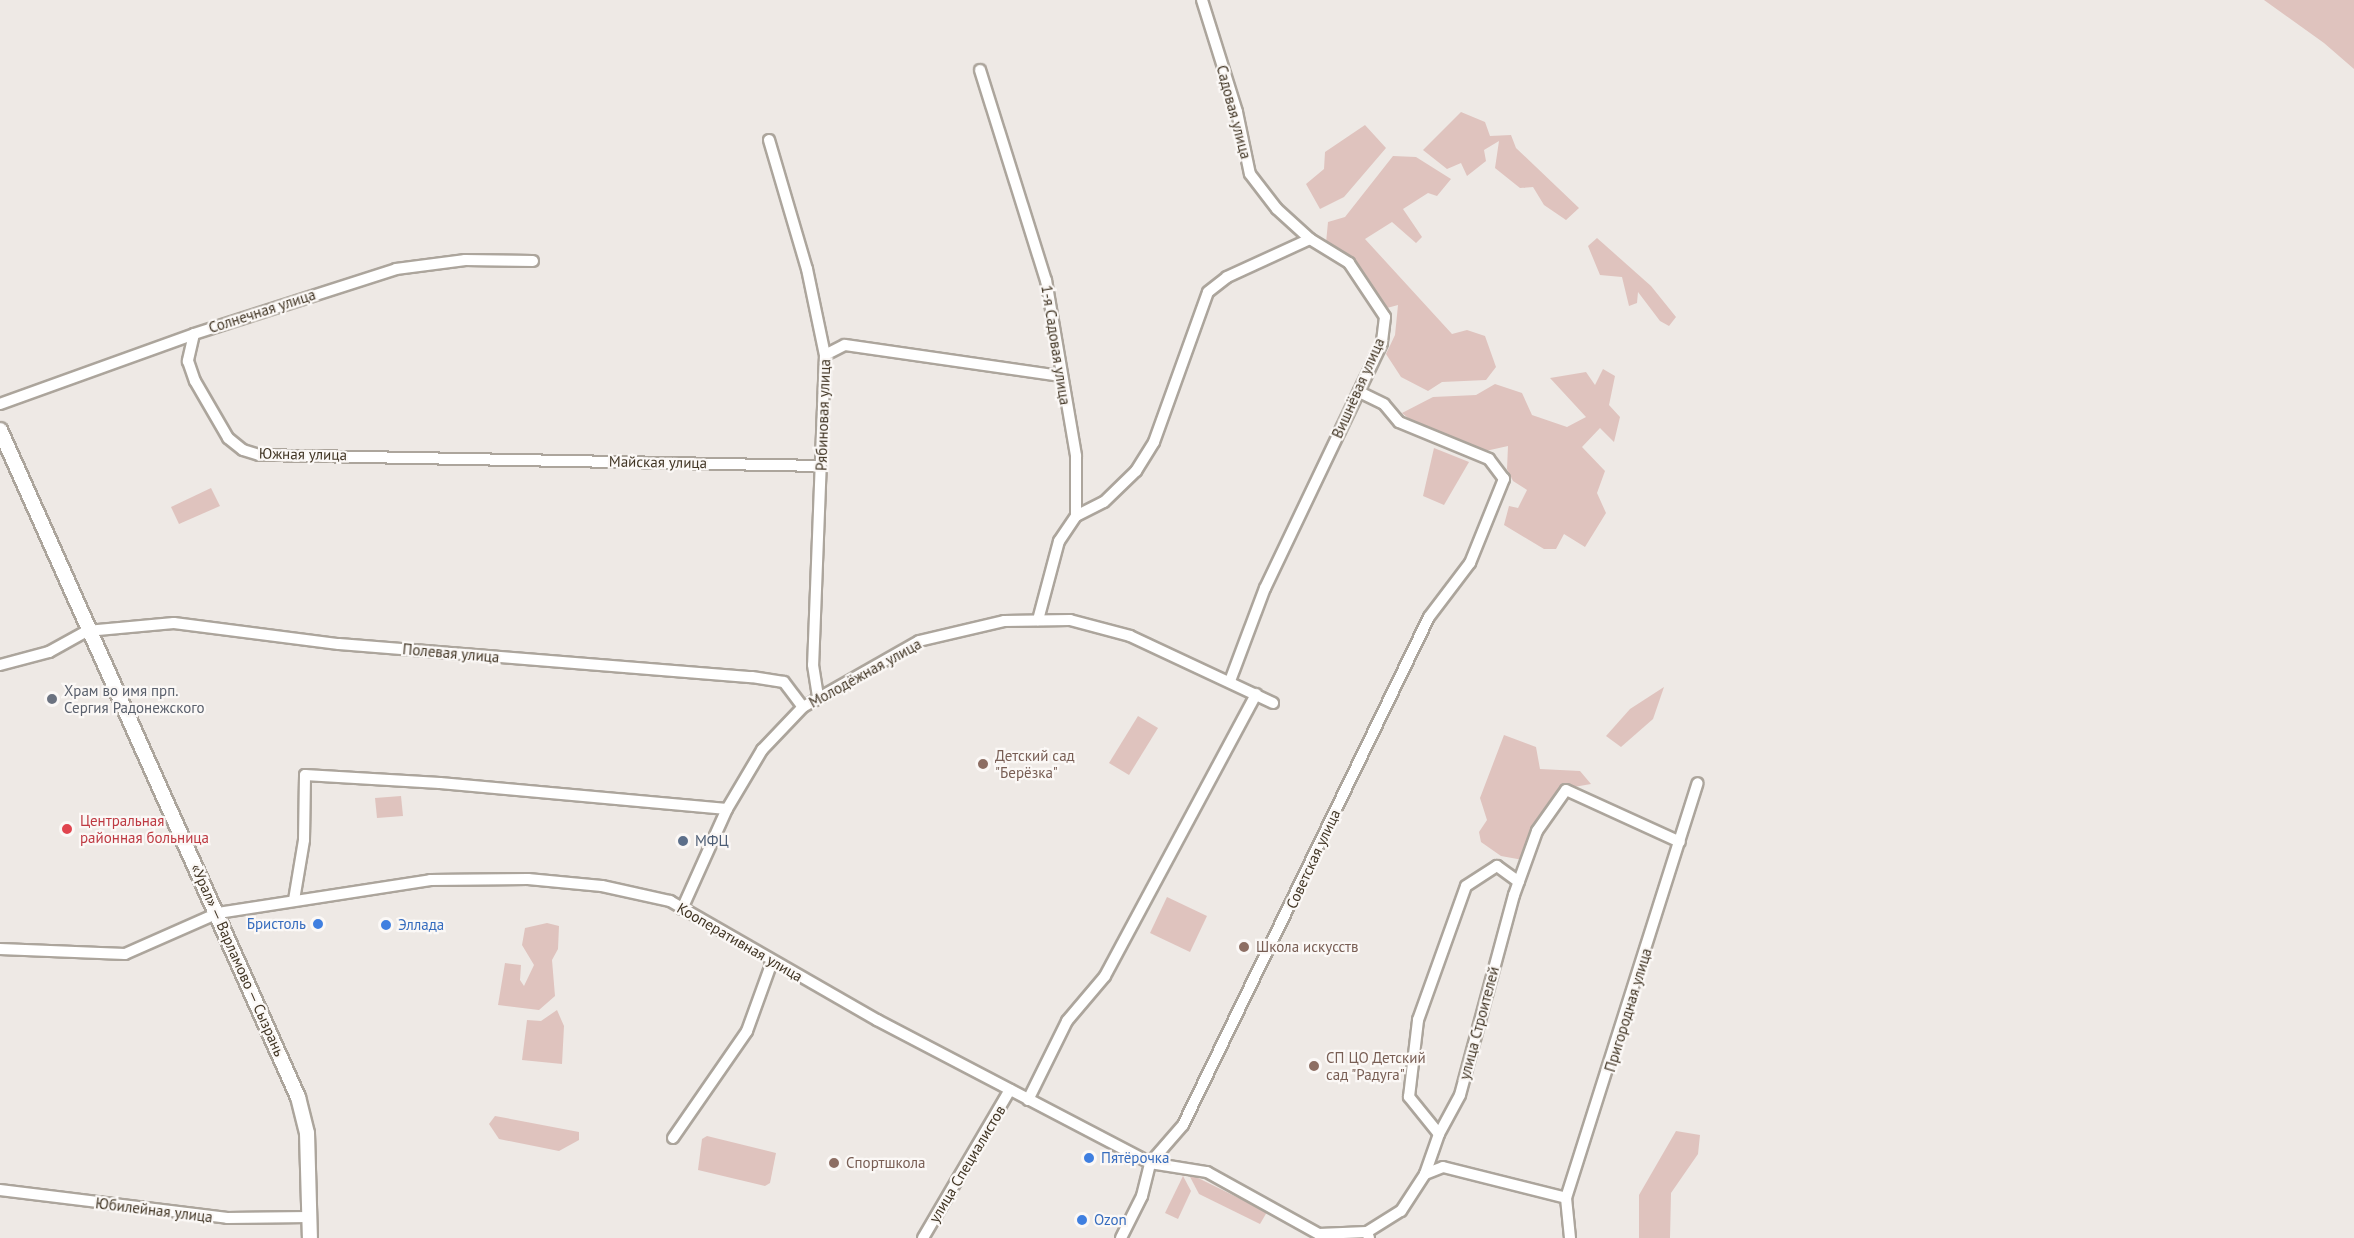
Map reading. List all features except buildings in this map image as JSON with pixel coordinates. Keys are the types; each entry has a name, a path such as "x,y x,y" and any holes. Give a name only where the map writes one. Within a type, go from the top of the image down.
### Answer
{"main road":[{"name":"«Урал» — Варламово — Сызрань","path":"0,430 87,631 218,913 298,1097 307,1133 310,1238"}],"street":[{"name":"Садовая улица","path":"1202,0 1237,112 1250,174 1277,209 1310,239"},
{"name":"1-я Садовая улица","path":"980,70 1046,280 1060,376 1076,456 1076,516"},
{"name":"Рябиновая улица","path":"769,140 807,269 825,355 813,665 818,697"},
{"name":"Вишнёвая улица","path":"1230,681 1265,588 1382,343 1385,317 1349,263 1310,239"},
{"path":"1038,620 1059,541 1076,516 1104,502 1128,478 1154,442 1208,292 1227,277 1310,239"},
{"name":"Солнечная улица","path":"0,404 194,334 396,269 465,260 533,261"},
{"name":"Южная улица","path":"194,334 188,361 195,381 228,438 243,450 260,455 496,458"},
{"path":"825,355 845,345 1060,376"},
{"name":"Советская улица","path":"1120,1238 1142,1196 1150,1163 1182,1125 1429,617 1470,564 1504,479 1489,459 1400,423 1384,404 1359,392"},
{"name":"Майская улица","path":"496,458 820,466"},
{"name":"Молодёжная улица","path":"682,909 727,809 762,750 803,707 919,641 1004,621 1070,620 1130,636 1273,703"},
{"name":"Полевая улица","path":"87,631 174,623 339,644 752,677 784,682 803,707"},
{"path":"0,665 49,652 87,631"},
{"path":"1028,1100 1067,1022 1105,976 1256,694"},
{"path":"294,900 304,840 305,775 440,783 727,809"},
{"name":"Пригородная улица","path":"1570,1238 1566,1198 1698,783"},
{"name":"улица Строителей","path":"1368,1235 1401,1211 1425,1174 1439,1134 1460,1095 1519,882 1537,831 1566,790 1680,842"},
{"path":"1439,1134 1408,1097 1418,1020 1466,886 1497,866 1519,882"},
{"name":"Кооперативная улица","path":"0,949 125,954 218,913 430,880 528,879 591,884 670,901 772,962 1150,1163 1206,1172 1319,1234 1368,1235"},
{"path":"673,1138 747,1031 772,962"},
{"name":"улица Специалистов","path":"922,1238 1010,1090"},
{"path":"1425,1174 1443,1167 1566,1198"},
{"name":"Юбилейная улица","path":"0,1190 227,1218 309,1217"}],"shaded area":[{"path":"2264,0 2354,0 2354,69 2324,43"},
{"path":"1461,112 1485,122 1490,136 1511,135 1516,148 1579,208 1566,220 1544,205 1533,187 1520,188 1495,168 1499,141 1484,150 1486,161 1467,176 1461,163 1447,169 1423,150"},
{"path":"1365,125 1386,148 1344,197 1320,209 1306,184 1324,169 1325,152"},
{"path":"1393,156 1416,157 1451,179 1437,196 1428,193 1403,209 1422,237 1416,243 1392,222 1365,239 1452,334 1467,330 1485,336 1496,367 1486,380 1442,382 1428,391 1401,377 1386,354 1395,335 1398,305 1387,308 1350,257 1326,243 1328,222 1345,217"},
{"path":"1597,238 1651,286 1676,317 1669,326 1660,321 1638,292 1637,303 1629,306 1622,277 1600,275 1588,246"},
{"path":"1603,369 1615,376 1609,405 1620,417 1614,442 1600,428 1582,447 1605,471 1597,493 1606,513 1585,547 1564,534 1556,549 1544,549 1504,525 1509,506 1518,508 1527,490 1513,481 1507,469 1508,446 1481,452 1420,428 1402,413 1433,397 1476,395 1495,384 1522,393 1532,415 1567,427 1586,417 1550,378 1586,372 1595,385"},
{"path":"1434,448 1469,462 1444,505 1423,496"},
{"path":"211,488 220,506 179,524 171,507"},
{"path":"1664,687 1653,719 1621,747 1606,736 1630,709"},
{"path":"1138,716 1158,728 1129,775 1109,763"},
{"path":"1504,735 1536,747 1540,769 1580,771 1591,784 1568,788 1535,823 1523,860 1501,856 1481,842 1479,832 1487,820 1480,798"},
{"path":"401,796 403,816 377,818 375,798"},
{"path":"1167,897 1207,916 1190,952 1150,933"},
{"path":"547,923 559,926 558,949 552,960 555,996 539,1010 498,1005 505,963 521,965 520,980 524,986 534,965 522,945 525,928"},
{"path":"557,1010 564,1026 562,1064 522,1060 527,1020 541,1021"},
{"path":"495,1116 579,1132 579,1140 559,1151 499,1139 489,1124"},
{"path":"1676,1131 1700,1135 1698,1154 1671,1193 1670,1238 1639,1238 1639,1195"},
{"path":"707,1136 776,1153 770,1183 765,1186 698,1170 702,1139"},
{"path":"1188,1173 1267,1212 1260,1224 1199,1194"},
{"path":"1183,1176 1191,1191 1178,1219 1165,1213"}],"place":[{"name":"Храм во имя прп. Сергия Радонежского","path":"52,699"},
{"name":"Детский сад \"Берёзка\"","path":"983,764"},
{"name":"Центральная районная больница","path":"67,829"},
{"name":"МФЦ","path":"683,841"},
{"name":"Бристоль","path":"318,924"},
{"name":"Эллада","path":"386,925"},
{"name":"Школа искусств","path":"1244,947"},
{"name":"СП ЦО Детский сад \"Радуга\"","path":"1314,1066"},
{"name":"Пятёрочка","path":"1089,1158"},
{"name":"Спортшкола","path":"834,1163"},
{"name":"Ozon","path":"1082,1220"}]}
